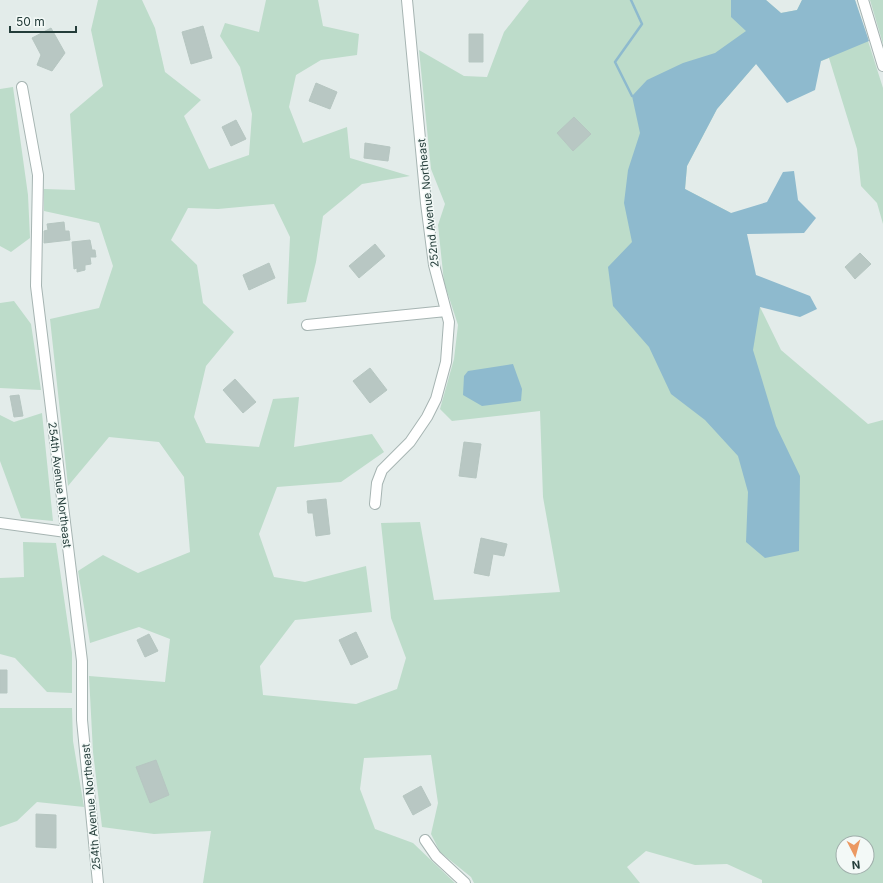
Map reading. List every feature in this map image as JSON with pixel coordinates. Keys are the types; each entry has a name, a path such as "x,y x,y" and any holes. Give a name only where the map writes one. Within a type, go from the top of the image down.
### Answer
{"street":[{"name":"252nd Avenue Northeast","path":"375,504 377,484 382,470 410,442 427,417 436,399 446,362 449,322 434,265 407,0"},
{"path":"864,0 883,66"},
{"name":"254th Avenue Northeast","path":"22,87 38,174 36,286 82,660 82,720 98,883"},
{"path":"307,325 446,311"},
{"path":"0,523 66,532"},
{"path":"425,840 436,856 465,883"}],"green space":[{"path":"98,0 142,0 155,28 165,72 201,100 184,116 209,169 249,155 252,114 240,67 220,36 225,23 259,32 266,0 318,0 323,26 359,34 357,55 321,60 296,75 289,107 303,143 347,127 350,158 410,176 362,184 323,216 316,262 306,302 287,304 290,237 274,204 218,209 188,208 171,240 197,265 203,303 234,332 206,366 194,417 206,443 259,447 273,399 299,397 294,447 372,434 384,452 341,482 277,487 259,534 274,577 305,582 366,566 372,612 295,620 260,666 263,695 356,704 397,689 406,658 391,618 381,523 420,522 434,600 560,592 543,497 540,411 452,421 440,409 454,359 458,325 444,282 438,225 445,204 431,169 419,50 464,76 487,77 504,32 529,0 766,0 781,13 797,10 802,0 855,0 883,88 883,224 877,203 861,186 857,149 829,58 801,69 756,64 717,109 687,166 685,189 731,213 760,307 781,350 868,424 883,420 883,883 762,883 762,880 727,864 695,865 646,851 627,867 640,883 474,883 471,877 440,852 431,834 438,803 431,755 364,758 360,789 375,829 413,843 455,883 203,883 211,831 154,834 102,827 93,752 89,676 165,682 170,639 139,627 90,643 78,571 103,555 138,573 190,552 184,477 159,442 109,437 68,486 50,319 99,308 113,266 99,223 44,211 44,189 75,190 70,114 103,86 91,30"},
{"path":"870,0 883,0 883,44"},
{"path":"13,87 28,195 30,238 11,252 0,246 0,89"},
{"path":"14,301 31,324 41,390 0,388 0,303"},
{"path":"42,413 53,521 21,518 0,461 0,415 14,422"},
{"path":"23,542 56,543 72,653 72,693 47,692 15,658 0,654 0,578 24,577"},
{"path":"0,708 72,708 73,741 84,807 37,802 17,821 0,827"}],"water":[{"path":"731,0 766,0 781,13 797,10 802,0 855,0 869,41 821,61 815,90 787,103 756,64 717,109 687,166 685,189 731,213 767,202 783,172 794,171 798,200 816,218 804,233 747,234 756,275 810,296 817,309 800,317 760,307 753,350 776,426 800,476 799,551 765,558 746,542 748,492 738,456 705,420 671,394 649,347 613,306 608,267 632,242 624,203 628,170 640,133 632,96 647,80 683,63 715,53 746,31 731,17"},
{"path":"513,364 522,389 521,401 482,406 463,395 464,376 468,371"}],"building":[{"path":"203,26 212,58 191,64 182,32"},
{"path":"51,28 65,53 52,71 37,65 41,55 32,38"},
{"path":"469,34 483,34 483,62 469,62"},
{"path":"316,83 337,92 330,109 309,101"},
{"path":"574,117 591,134 573,151 557,133"},
{"path":"236,120 246,139 231,146 222,127"},
{"path":"365,143 390,147 388,161 364,158"},
{"path":"64,222 65,231 69,231 70,240 44,243 44,231 48,230 47,224"},
{"path":"90,240 92,250 95,250 96,257 90,257 91,264 85,265 85,270 77,272 77,268 74,269 72,242"},
{"path":"375,244 385,256 359,278 349,266"},
{"path":"860,253 871,264 855,279 845,267"},
{"path":"269,263 275,278 249,290 243,275"},
{"path":"370,368 387,390 370,403 353,381"},
{"path":"235,379 256,402 243,413 223,390"},
{"path":"19,395 23,416 14,417 10,396"},
{"path":"464,442 481,444 476,478 459,476"},
{"path":"326,499 330,534 316,536 313,513 308,513 307,501"},
{"path":"481,538 507,544 504,556 493,554 489,576 474,573"},
{"path":"356,632 368,657 351,665 339,640"},
{"path":"149,634 158,651 145,657 137,640"},
{"path":"0,670 7,670 7,693 0,693"},
{"path":"156,760 169,795 150,803 136,767"},
{"path":"421,786 431,805 413,815 403,796"},
{"path":"36,814 56,815 56,848 36,847"}],"waterway":[{"path":"631,0 642,24 615,62 632,96"}]}
